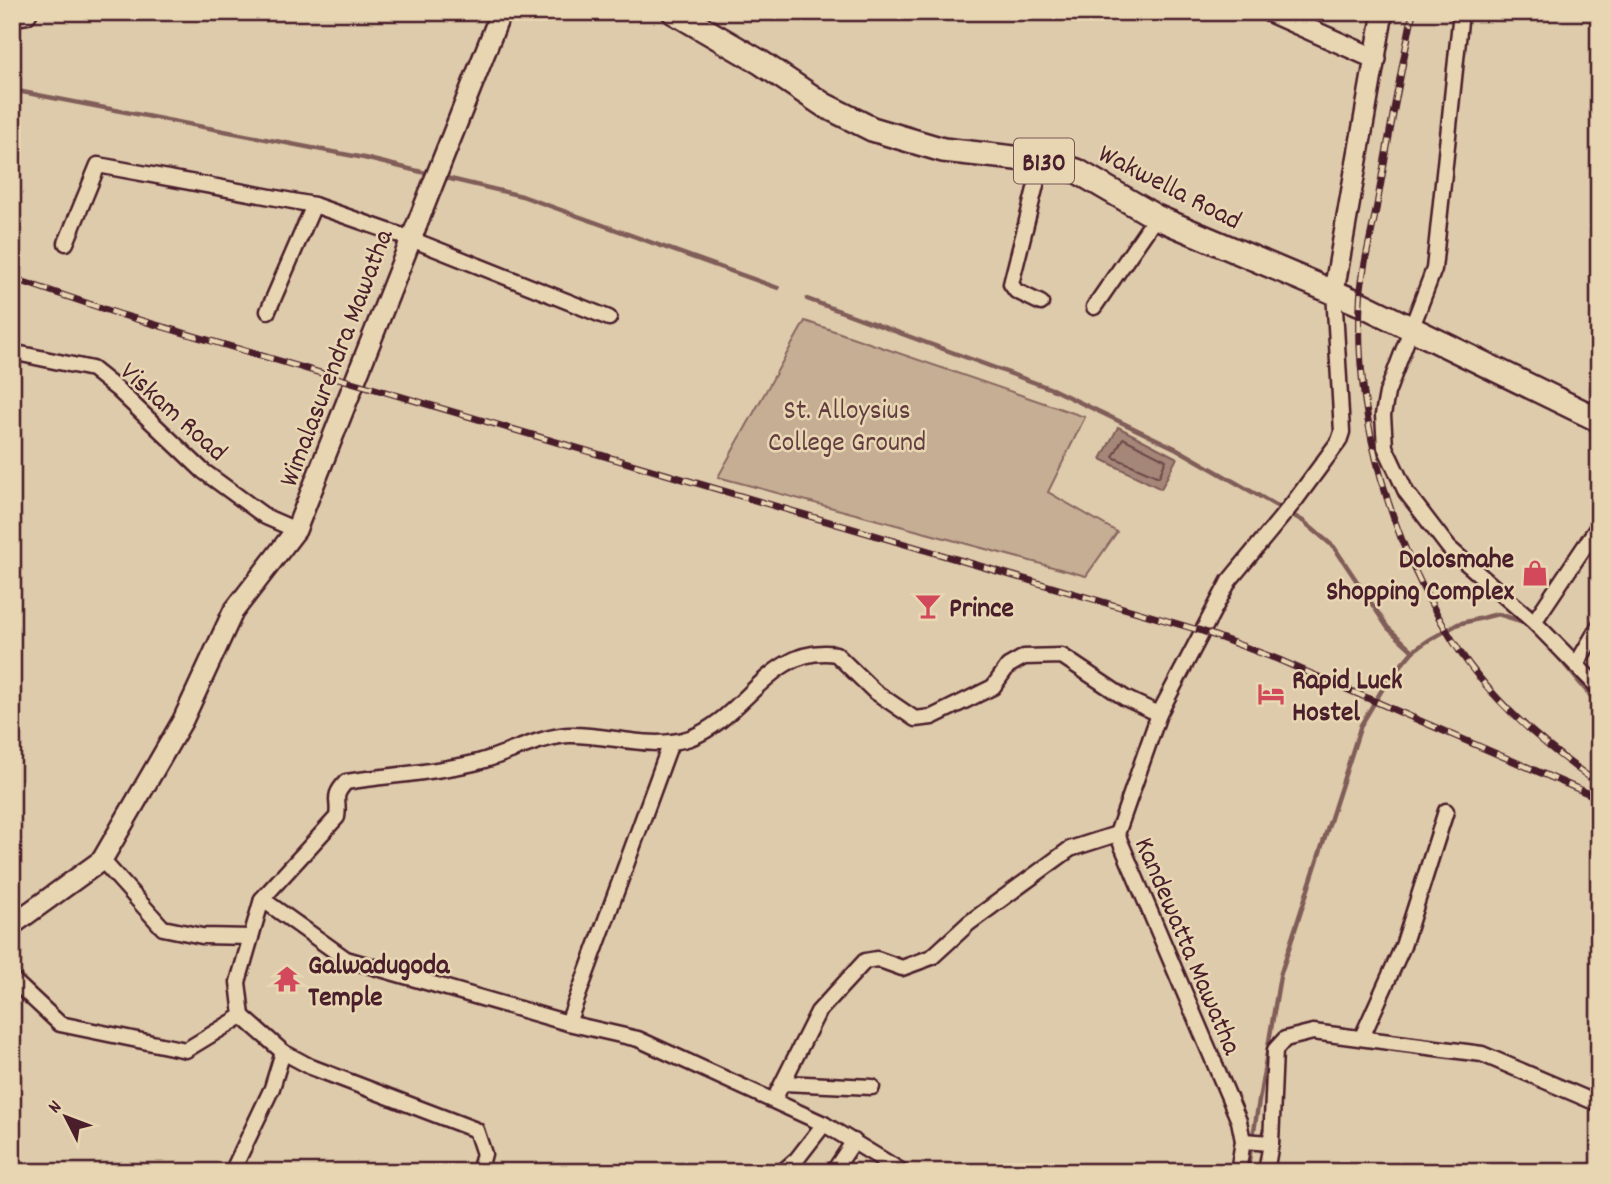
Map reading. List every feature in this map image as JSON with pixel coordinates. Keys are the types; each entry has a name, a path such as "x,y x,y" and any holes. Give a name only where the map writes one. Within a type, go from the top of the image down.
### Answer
{"main road":[{"path":"12,14 25,12"},
{"name":"Wakwella Road","path":"674,12 760,62 824,104 872,129 943,150 1042,161 1077,171 1156,218 1334,291 1599,420"}],"street":[{"name":"Wimalasurendra Mawatha","path":"102,860 183,719 233,612 296,530 502,12"},
{"path":"1270,12 1376,59"},
{"path":"1334,291 1384,12"},
{"path":"1461,12 1434,269 1387,393 1383,415 1385,447 1406,492 1449,548 1534,622 1599,688"},
{"path":"1041,303 1016,291 1011,284 1042,161"},
{"path":"66,243 98,164 314,205 411,239 610,318"},
{"path":"268,311 314,205"},
{"path":"1094,307 1156,218"},
{"name":"Kandewatta Mawatha","path":"1238,1172 1243,1141 1239,1121 1117,834 1159,714 1228,581 1333,452 1342,432 1334,291"},
{"name":"Viskam Road","path":"12,352 92,369 117,388 203,471 266,517 296,530"},
{"path":"1534,622 1599,525"},
{"path":"1576,665 1599,626"},
{"path":"479,1172 484,1154 476,1130 311,1067 283,1052 242,1016 237,982 262,898 337,817 335,801 338,790 346,782 475,762 566,735 670,745 694,736 727,716 752,690 802,654 820,652 835,654 874,691 915,719 932,717 993,687 1008,666 1024,657 1062,656 1125,698 1159,714"},
{"path":"568,1023 670,745"},
{"path":"1362,1037 1403,946 1446,811"},
{"path":"774,1100 818,1013 865,961 877,959 902,968 932,957 969,923 1070,849 1117,834"},
{"path":"12,925 102,860 163,928 202,936 251,937"},
{"path":"262,898 346,960 568,1023 638,1039 824,1124 903,1172"},
{"path":"12,978 60,1024 186,1050 242,1016"},
{"path":"1266,1172 1271,1143 1275,1050 1285,1039 1301,1033 1362,1037 1482,1054 1599,1104"},
{"path":"232,1172 272,1088 283,1052"},
{"path":"783,1083 872,1087"},
{"path":"782,1172 797,1159 824,1124"},
{"path":"833,1172 854,1141"},
{"path":"1243,1141 1271,1143"}],"green space":[{"name":"St. Alloysius College Ground","path":"805,321 1085,417 1048,492 1117,532 1086,576 718,477"}],"water":[{"path":"1118,427 1177,458 1161,489 1101,459"}],"waterway":[{"path":"12,90 364,158 430,174"},
{"path":"442,177 522,196 778,288"},
{"path":"807,299 1052,389 1177,449 1303,521 1334,547 1388,628 1413,651"},
{"path":"1247,1172 1280,976 1361,725 1386,683 1413,651 1429,640 1458,624 1498,614 1524,622"},
{"path":"1551,648 1599,706"}],"railway":[{"path":"1413,12 1364,267 1360,304 1364,391 1381,479 1412,563 1431,603 1467,662 1518,720 1599,784"},
{"path":"12,278 119,314 1202,631 1277,659 1599,798"}],"place":[{"name":"Dolosmahe Shopping Complex","path":"1535,573"},
{"name":"Prince","path":"928,606"},
{"name":"Rapid Luck Hostel","path":"1271,694"},
{"name":"Galwadugoda Temple","path":"287,979"}]}
